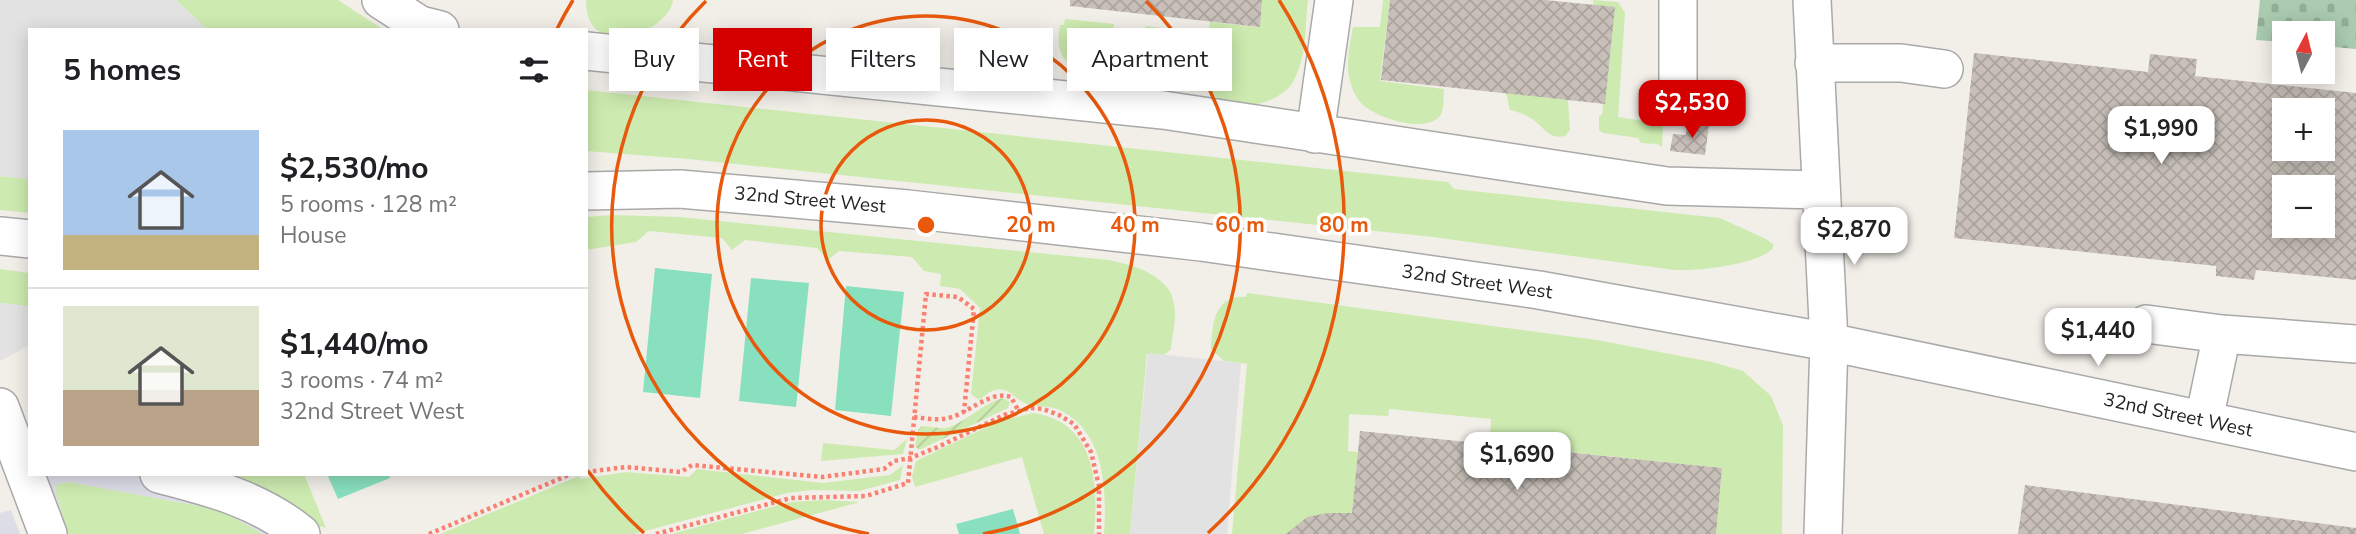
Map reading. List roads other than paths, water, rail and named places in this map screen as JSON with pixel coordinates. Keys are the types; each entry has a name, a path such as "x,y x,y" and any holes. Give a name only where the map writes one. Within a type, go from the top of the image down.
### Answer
{"street":[{"path":"381,0 427,28"},
{"path":"1315,134 1334,0"},
{"path":"1678,0 1678,81"},
{"path":"1812,0 1829,342 1823,534"},
{"path":"588,51 1163,110 1667,186 1821,190"},
{"path":"1814,63 1901,64 1944,69"},
{"name":"32nd Street West","path":"588,191 680,189 908,209 1201,242 1539,290 1829,342 2356,452"},
{"path":"0,236 28,239"},
{"path":"2146,324 2222,334 2356,345"},
{"path":"2204,420 2222,334"},
{"path":"28,394 0,407 28,455"},
{"path":"167,476 208,486 243,499 287,522 301,534"},
{"path":"44,482 48,534"}]}
